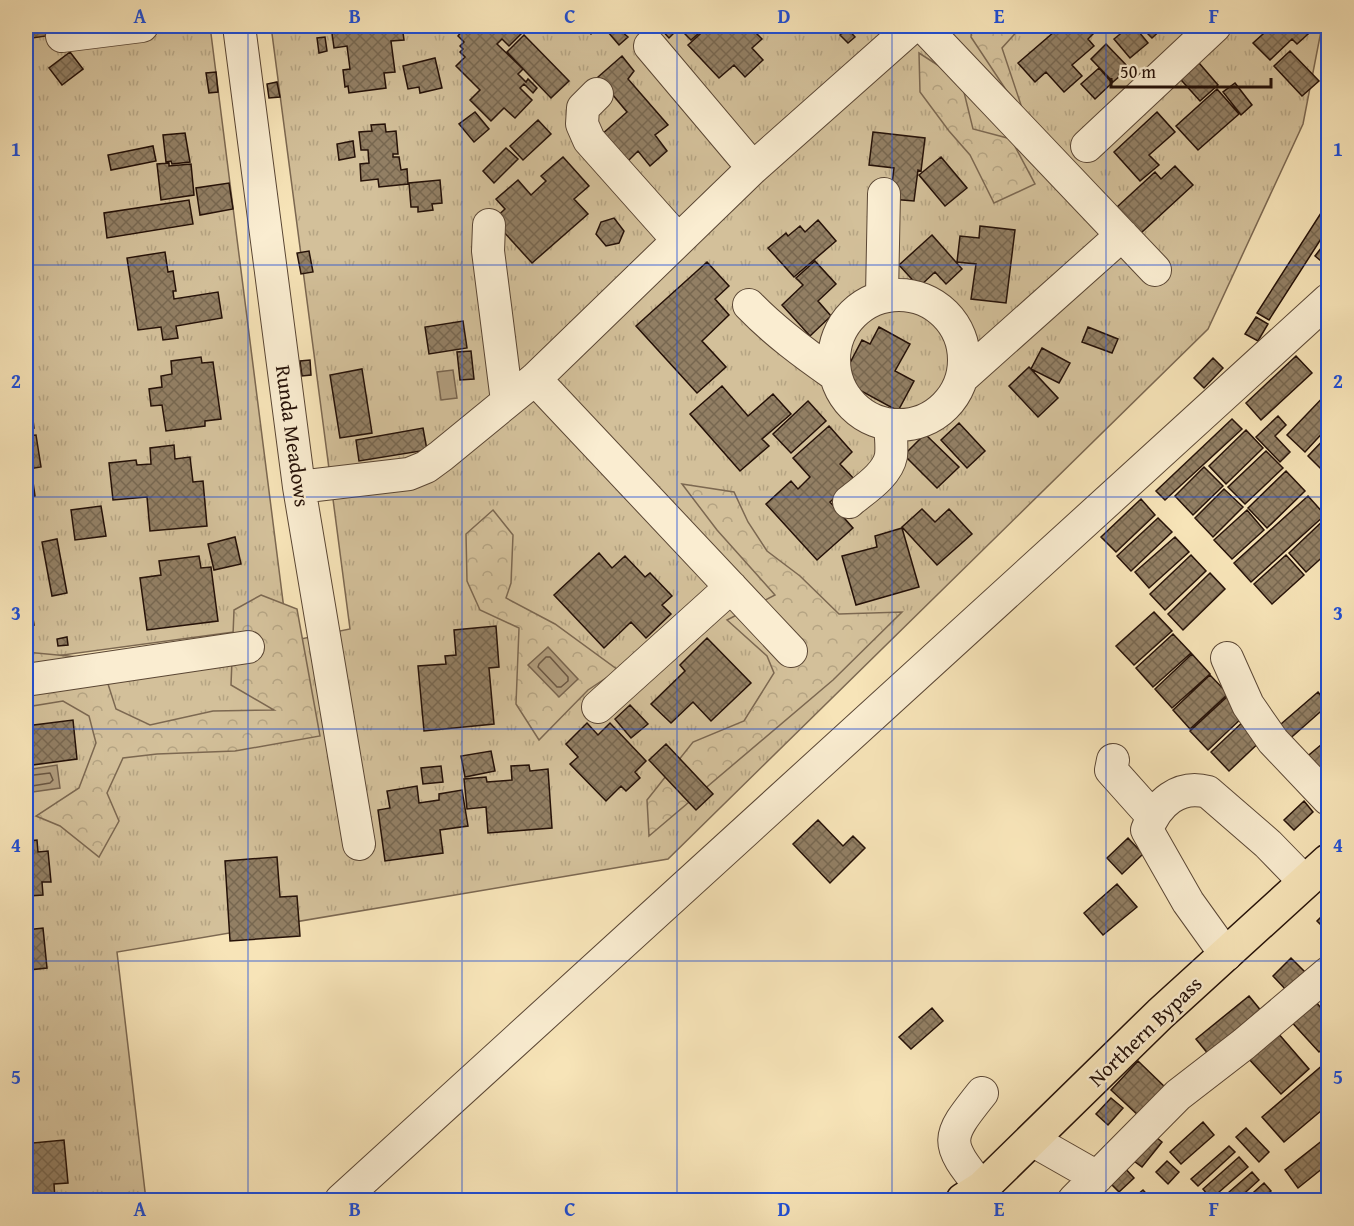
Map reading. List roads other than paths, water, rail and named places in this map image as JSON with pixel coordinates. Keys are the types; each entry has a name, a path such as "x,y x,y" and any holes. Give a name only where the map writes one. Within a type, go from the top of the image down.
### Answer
{"main road":[{"name":"Northern Bypass","path":"972,1194 1032,1140 1160,1014 1317,872"}],"street":[{"path":"62,36 142,26"},
{"name":"Runda Meadows","path":"239,26 299,487 359,844"},
{"path":"299,487 409,474 426,467 535,379 753,168 913,26"},
{"path":"923,26 1155,270"},
{"path":"1087,146 1215,26"},
{"path":"650,46 753,168"},
{"path":"597,94 583,108 582,124 589,140 678,240"},
{"path":"882,295 884,194"},
{"path":"489,225 488,251 507,402"},
{"path":"963,376 1122,235"},
{"path":"901,294 929,301 952,319 964,346 963,376 953,399 934,416 911,425 891,427 880,425 863,415 845,398 835,375 835,346 848,319 882,295 901,294"},
{"path":"341,1200 1329,300"},
{"path":"749,305 810,358 835,375"},
{"path":"535,379 791,651"},
{"path":"849,502 878,478 885,468 891,457 891,427"},
{"path":"598,707 731,587"},
{"path":"26,680 248,647"},
{"path":"1227,658 1248,705 1273,741 1329,799"},
{"path":"1113,760 1110,770 1154,816"},
{"path":"1226,955 1188,902 1147,830 1154,816 1166,801 1180,791 1197,789 1208,792 1269,844 1317,872"},
{"path":"1074,1200 1178,1095 1244,1044 1329,973"},
{"path":"972,1194 955,1152 954,1138 964,1115 982,1093"},
{"path":"1032,1140 1097,1177"}],"water":[{"path":"453,370 457,398 441,400 437,372"},
{"path":"548,647 578,679 559,697 528,665"},
{"path":"57,765 60,788 26,793 26,770"}]}
